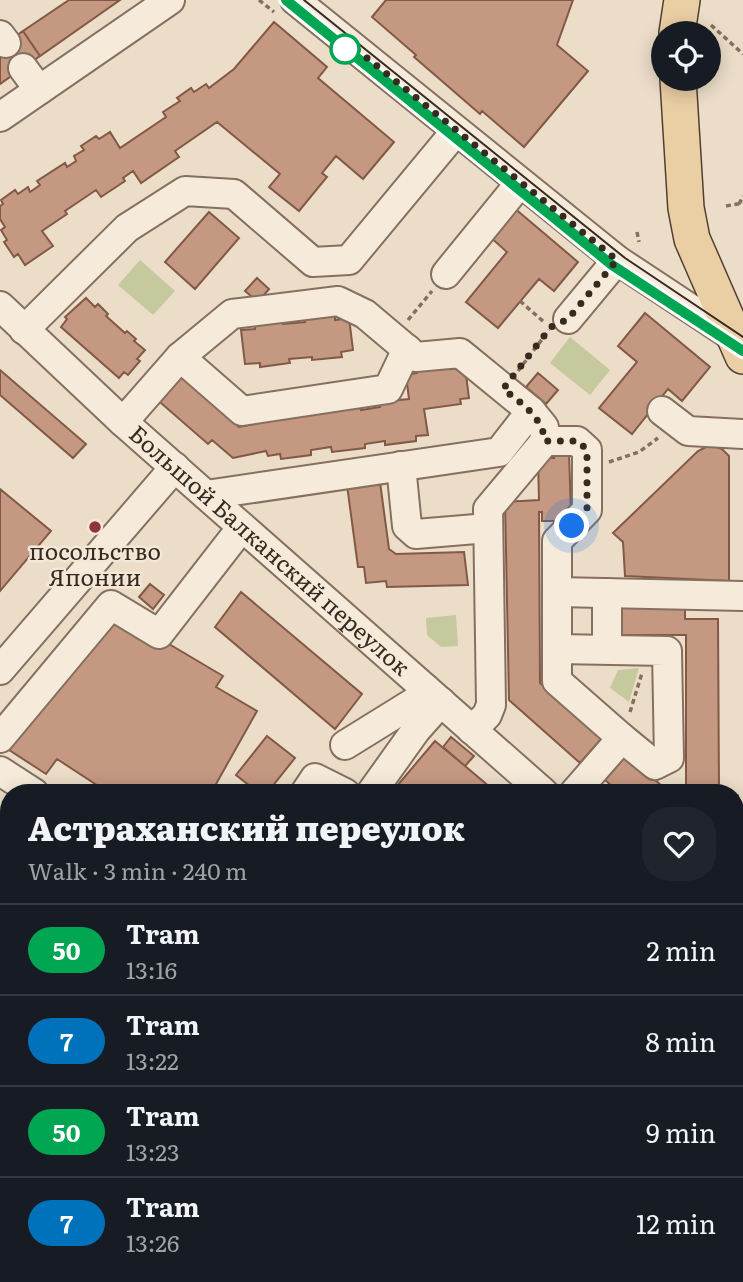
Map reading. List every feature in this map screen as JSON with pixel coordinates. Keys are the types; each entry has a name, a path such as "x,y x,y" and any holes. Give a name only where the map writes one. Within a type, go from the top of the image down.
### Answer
{"main road":[{"path":"679,21 682,0"},
{"path":"679,91 686,208 692,239 703,268 742,338"}],"street":[{"path":"0,117 31,79 170,0"},
{"path":"295,0 617,260 742,338"},
{"path":"24,330 127,228 186,191 234,194 313,262 349,260 456,131"},
{"path":"446,274 520,183"},
{"path":"568,319 617,260"},
{"path":"123,422 180,357 232,314 338,301 365,314 416,357 460,353 531,411 544,427 545,441 488,509 491,705 487,715 472,730"},
{"name":"Большой Балканский переулок","path":"0,306 123,422 534,784"},
{"path":"180,357 242,411 388,389 400,343"},
{"path":"206,495 499,452 531,411"},
{"path":"670,417 688,431 743,434"},
{"path":"545,441 578,441 587,450 587,510 557,541 557,592 557,649 557,681 655,765 669,758 667,651 557,649"},
{"path":"401,466 407,526 416,534 488,528"},
{"path":"0,670 175,467"},
{"path":"0,738 111,605 159,634 242,527"},
{"path":"557,592 743,596"},
{"path":"607,593 607,649"},
{"path":"345,745 416,701 433,696"},
{"path":"377,784 416,730 433,696"},
{"path":"582,784 622,738"},
{"path":"0,771 20,784"},
{"path":"311,784 315,778 327,784"}],"path":[{"path":"721,35 743,54"},
{"path":"726,206 741,203 743,196"},
{"path":"637,232 639,242"},
{"path":"400,343 446,274"},
{"path":"503,389 551,327 520,302"},
{"path":"587,469 639,452 670,417"},
{"path":"622,738 648,651"}],"green space":[{"path":"140,260 175,291 153,315 118,285"},
{"path":"570,337 610,370 590,395 550,363"},
{"path":"456,615 458,646 441,647 427,635 426,618"},
{"path":"639,668 629,702 610,688 618,670"}],"building":[{"path":"69,0 120,0 40,56 23,31"},
{"path":"386,0 573,0 557,45 588,71 524,147 482,111 480,114 372,17"},
{"path":"274,22 327,67 318,78 394,142 363,179 336,156 322,173 327,177 299,211 269,187 280,174 217,122 175,151 179,157 141,183 133,171 123,178 125,181 101,197 96,190 65,211 67,214 42,231 53,246 25,265 18,254 14,257 4,242 7,240 1,230 5,227 0,219 0,206 3,204 1,200 15,190 18,194 28,187 30,192 40,185 37,181 65,163 67,167 76,161 74,156 84,150 81,146 96,136 99,139 110,132 120,148 166,117 163,112 180,101 177,98 191,88 194,92 206,84 209,88 234,69"},
{"path":"23,31 40,56 0,84 0,44 2,46"},
{"path":"513,207 578,262 554,291 539,279 498,328 466,302 507,252 489,236"},
{"path":"209,212 239,238 195,289 165,262"},
{"path":"257,278 269,289 258,302 245,291"},
{"path":"86,298 95,307 98,304 108,314 106,316 125,333 127,331 145,350 128,375 124,372 119,378 61,327 67,319 65,317"},
{"path":"645,313 710,367 682,401 668,389 632,434 599,408 637,362 618,346"},
{"path":"335,315 335,320 349,318 353,350 341,352 342,357 289,359 290,363 260,367 260,363 245,364 241,330 255,329 254,323 282,320 283,324 305,322 304,318"},
{"path":"451,363 451,369 465,367 469,398 460,399 461,404 424,409 428,435 416,436 416,441 385,445 385,441 365,444 365,448 332,452 331,447 311,450 311,455 281,459 280,454 268,456 266,451 233,458 212,440 208,444 154,397 176,371 239,427 305,411 307,416 360,404 361,410 380,407 379,402 409,399 406,375 417,373 418,366"},
{"path":"0,370 86,444 73,458 0,395"},
{"path":"538,373 558,390 546,404 526,387"},
{"path":"713,446 722,449 729,456 729,581 625,576 623,542 613,533 698,451"},
{"path":"554,452 569,452 571,513 563,513 563,521 542,521 542,512 539,512 540,683 602,738 580,763 509,700 505,502 539,500 538,458 554,458"},
{"path":"380,482 389,549 396,554 464,552 468,585 387,587 386,581 366,583 364,567 358,567 347,485"},
{"path":"0,489 51,531 0,591"},
{"path":"150,584 164,595 153,609 139,597"},
{"path":"241,592 362,694 335,729 215,627"},
{"path":"618,603 685,603 685,619 718,619 719,784 686,784 686,635 618,635"},
{"path":"110,609 223,676 216,687 257,711 216,784 95,784 57,759 46,774 3,746"},
{"path":"267,736 295,758 274,784 248,784 236,775"},
{"path":"451,737 474,756 465,766 443,747"},
{"path":"435,741 486,784 399,784"},
{"path":"623,752 660,784 609,784 602,777"}],"tram line":[{"path":"286,0 612,265 743,351"},
{"name":"50","path":"286,0 612,265 743,351"},
{"path":"304,0 625,258 743,337"}],"place":[{"name":"посольство Японии","path":"95,527"}],"route":[{"path":"345,49 356,49 617,260 568,319 551,327 503,389 531,411 544,427 545,441 578,441 587,450 587,510 572,526"}]}
